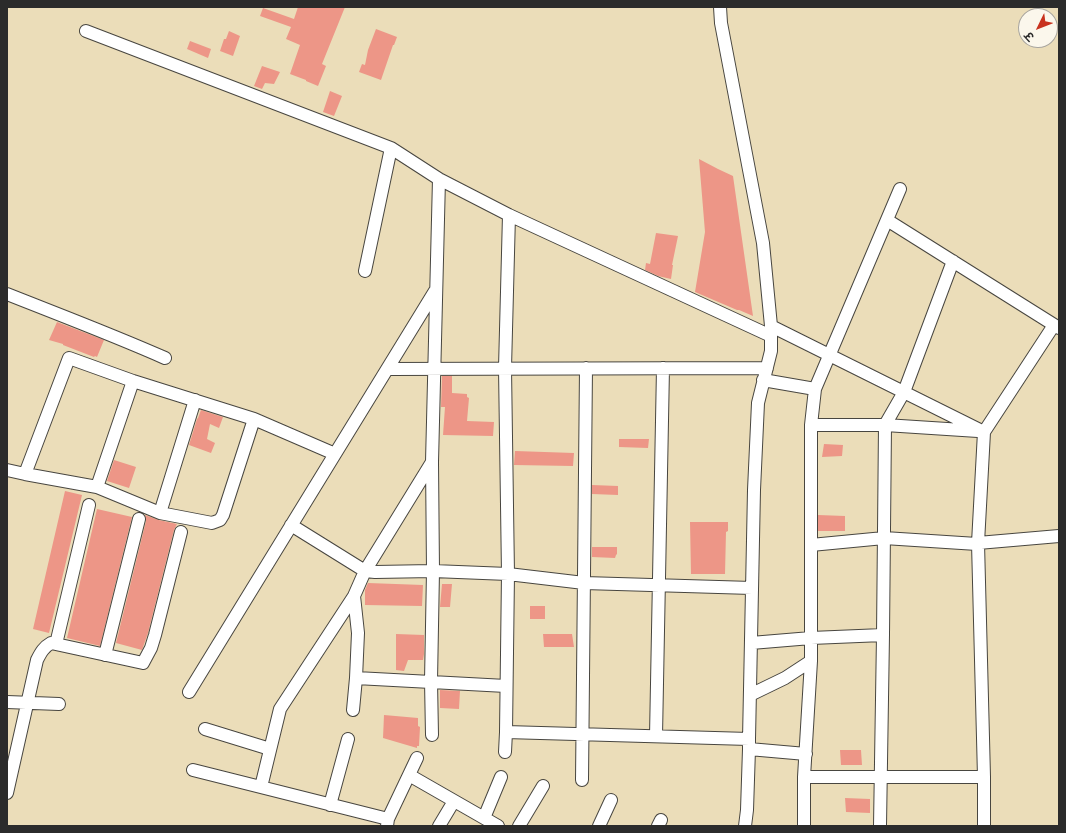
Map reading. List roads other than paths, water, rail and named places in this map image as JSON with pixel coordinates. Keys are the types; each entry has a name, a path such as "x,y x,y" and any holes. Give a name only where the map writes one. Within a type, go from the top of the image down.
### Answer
{"street":[{"path":"720,7 721,23 763,243 771,331 771,351 758,403 754,490 747,810 745,826"},
{"path":"86,31 391,148 439,179 509,216 771,331 830,355 984,432"},
{"path":"365,271 391,148"},
{"path":"432,735 432,462 439,179"},
{"path":"804,826 804,777 811,661 811,425 815,389 900,189"},
{"path":"505,752 508,574 505,368 509,216"},
{"path":"887,220 1056,327 984,432 978,543 984,826"},
{"path":"880,826 884,635 885,426 904,392 953,261"},
{"path":"189,692 436,291"},
{"path":"7,294 81,324 123,339 165,358"},
{"path":"25,474 69,358 133,381 254,418 335,454"},
{"path":"582,780 586,368"},
{"path":"656,736 663,368"},
{"path":"388,369 767,368"},
{"path":"764,380 815,389"},
{"path":"97,487 133,381"},
{"path":"160,513 195,400"},
{"path":"7,470 97,487 160,513 212,523 220,520 223,515 254,418"},
{"path":"811,425 885,426 984,432"},
{"path":"261,787 280,710 354,596 365,571 432,462"},
{"path":"56,644 89,505"},
{"path":"105,655 139,518"},
{"path":"291,525 365,571 433,571 508,574 584,583 752,588"},
{"path":"7,793 37,660 45,646 51,643 143,663 151,648 155,635 181,532"},
{"path":"811,545 884,538 977,544 1059,536"},
{"path":"353,710 358,633 354,596"},
{"path":"751,643 811,638 884,635"},
{"path":"750,695 786,678 811,661"},
{"path":"356,678 506,686"},
{"path":"7,702 58,704"},
{"path":"206,729 270,750"},
{"path":"506,732 656,736 749,744 806,754"},
{"path":"330,805 348,739"},
{"path":"192,770 330,805 388,823 417,758"},
{"path":"409,775 498,826"},
{"path":"484,818 502,777"},
{"path":"804,777 984,777"},
{"path":"519,826 543,786"},
{"path":"599,826 611,800"},
{"path":"439,826 454,801"}]}
